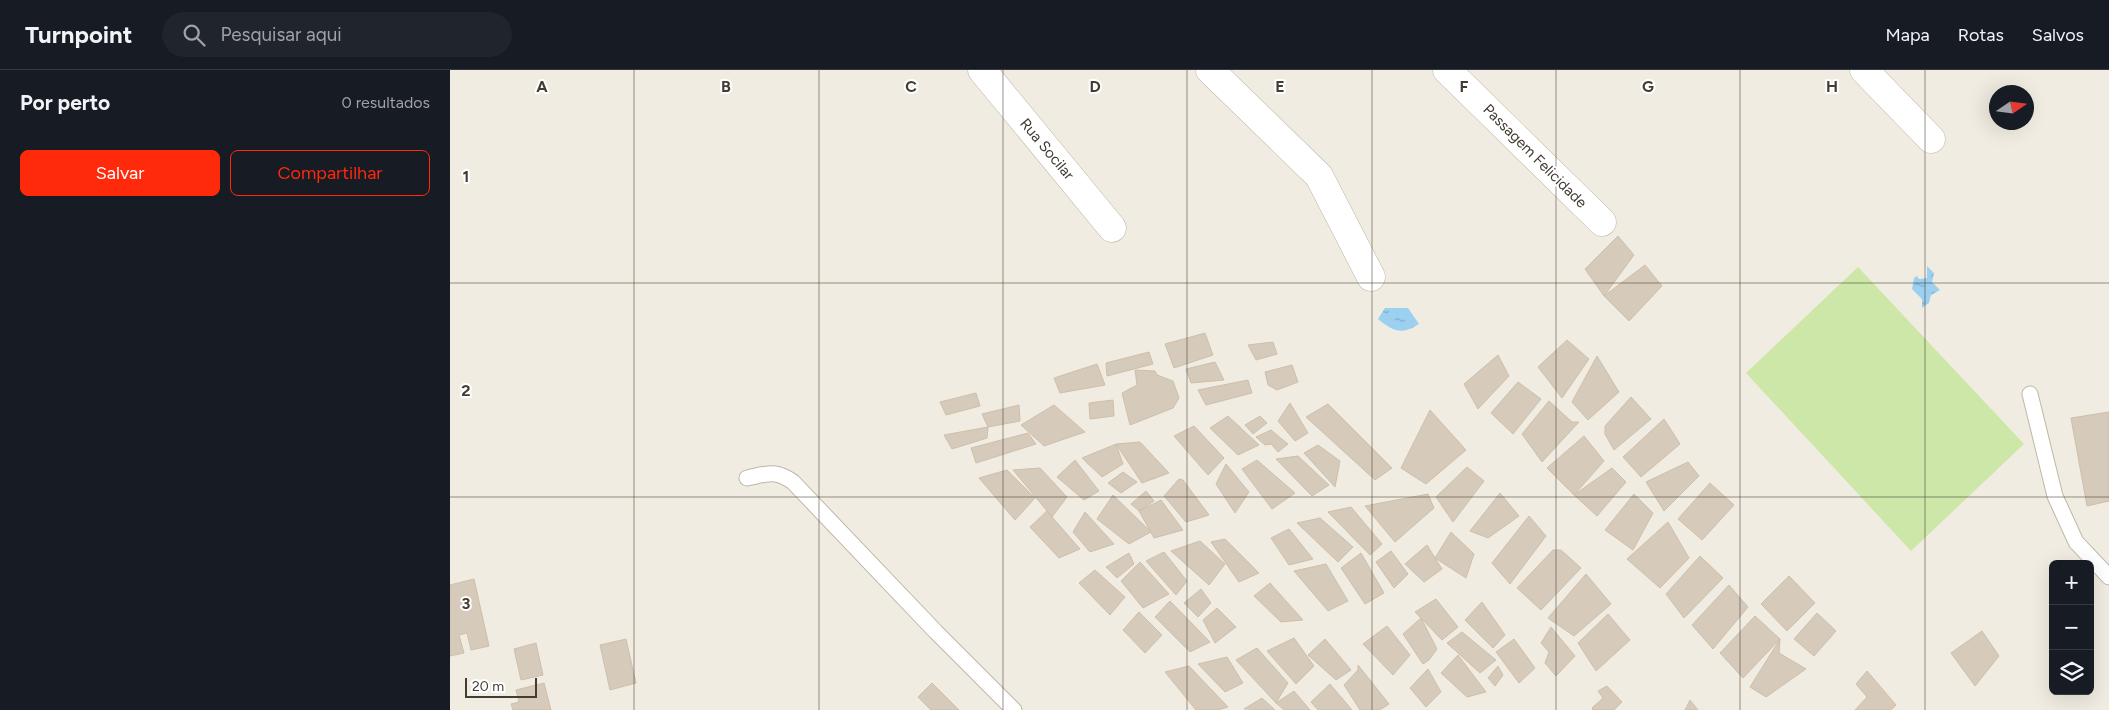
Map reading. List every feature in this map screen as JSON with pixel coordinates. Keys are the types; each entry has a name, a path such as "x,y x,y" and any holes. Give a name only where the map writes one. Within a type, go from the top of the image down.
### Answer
{"street":[{"name":"Rua Socilar","path":"982,70 1112,228"},
{"path":"1210,70 1319,176 1371,277"},
{"name":"Passagem Felicidade","path":"1447,70 1602,222"},
{"path":"1864,70 1931,139"}],"lane":[{"path":"2030,394 2055,496 2076,542 2109,577"},
{"path":"747,478 774,473 783,475 793,482 936,632 1014,710"}],"green space":[{"path":"1858,267 2024,444 1911,551 1746,373"}],"water":[{"path":"1927,266 1934,273 1932,282 1940,290 1931,295 1929,303 1922,308 1922,299 1912,289 1914,278 1917,276 1919,279 1927,278"},
{"path":"1385,308 1408,308 1419,324 1403,331 1389,327 1378,319"}],"building":[{"path":"1618,236 1634,255 1604,296 1585,269"},
{"path":"1645,265 1662,286 1629,321 1604,296"},
{"path":"1205,333 1213,355 1174,368 1165,344"},
{"path":"1567,340 1589,359 1562,398 1538,367"},
{"path":"1273,342 1277,354 1256,360 1248,345"},
{"path":"1149,352 1153,364 1107,376 1106,363"},
{"path":"1498,355 1509,376 1478,409 1464,384"},
{"path":"1597,356 1619,392 1588,420 1572,402"},
{"path":"1215,362 1224,380 1191,383 1186,369"},
{"path":"1097,364 1105,385 1060,393 1054,378"},
{"path":"1292,365 1298,382 1277,390 1268,385 1265,372"},
{"path":"1135,370 1155,371 1157,375 1173,381 1179,398 1173,408 1130,425 1122,393 1137,385"},
{"path":"1248,380 1252,393 1206,405 1198,390"},
{"path":"1518,382 1541,399 1513,434 1491,413"},
{"path":"976,393 980,406 946,415 940,402"},
{"path":"1631,397 1651,419 1614,450 1605,434 1605,426"},
{"path":"1113,400 1114,416 1090,419 1089,403"},
{"path":"1549,401 1572,422 1579,422 1542,462 1522,434"},
{"path":"1290,403 1308,433 1295,441 1278,421"},
{"path":"1328,404 1392,468 1375,480 1306,417"},
{"path":"1019,405 1020,421 988,427 982,414"},
{"path":"1054,405 1085,432 1044,446 1021,425"},
{"path":"1430,410 1466,450 1426,484 1401,468"},
{"path":"2109,412 2109,501 2087,506 2071,418"},
{"path":"1228,416 1259,445 1238,455 1210,428"},
{"path":"1260,416 1267,423 1253,434 1245,425"},
{"path":"1664,419 1680,444 1641,477 1623,457"},
{"path":"1194,426 1224,458 1208,475 1174,436"},
{"path":"988,427 987,438 952,449 944,435"},
{"path":"1271,430 1288,444 1278,452 1271,444 1265,445 1256,437"},
{"path":"1028,433 1036,444 976,463 971,448"},
{"path":"1584,436 1604,461 1574,495 1547,468"},
{"path":"1140,442 1169,473 1142,483 1116,444"},
{"path":"1116,444 1123,464 1102,477 1082,458"},
{"path":"1318,445 1340,461 1335,487 1304,453"},
{"path":"1298,456 1329,485 1312,496 1276,459"},
{"path":"1075,460 1099,491 1084,500 1057,477"},
{"path":"1257,460 1295,493 1272,509 1242,469"},
{"path":"1688,462 1699,476 1664,511 1646,482"},
{"path":"1226,464 1249,492 1235,513 1216,484"},
{"path":"1467,467 1484,481 1453,522 1436,497"},
{"path":"1040,468 1067,497 1052,517 1013,470"},
{"path":"1612,468 1626,482 1597,516 1574,495"},
{"path":"1007,470 1035,498 1015,520 979,478"},
{"path":"1123,472 1137,482 1121,493 1108,483"},
{"path":"1179,479 1183,480 1209,515 1186,522 1164,496"},
{"path":"1710,483 1734,505 1702,540 1678,519"},
{"path":"1146,491 1154,501 1139,511 1131,504"},
{"path":"1500,493 1519,516 1488,538 1470,531"},
{"path":"1428,494 1434,508 1395,542 1365,506"},
{"path":"1634,494 1653,513 1633,550 1605,530"},
{"path":"1113,495 1151,532 1129,544 1097,519"},
{"path":"1161,500 1183,530 1154,538 1139,511"},
{"path":"1351,507 1382,544 1370,555 1328,512"},
{"path":"1047,511 1080,549 1059,558 1030,527"},
{"path":"1085,512 1114,544 1090,552 1073,532"},
{"path":"1529,516 1546,536 1510,584 1492,563"},
{"path":"1320,518 1353,547 1338,562 1297,523"},
{"path":"1668,522 1689,558 1660,588 1627,559"},
{"path":"1289,529 1313,559 1289,565 1271,538"},
{"path":"1451,532 1474,554 1466,578 1435,558"},
{"path":"1225,539 1259,573 1239,582 1211,542"},
{"path":"1200,541 1225,564 1209,585 1171,551"},
{"path":"1427,545 1442,569 1424,582 1405,564"},
{"path":"1553,550 1561,550 1581,568 1541,610 1517,588"},
{"path":"1391,551 1408,574 1394,588 1376,562"},
{"path":"1164,552 1187,581 1176,595 1146,561"},
{"path":"1129,553 1134,564 1117,578 1106,567"},
{"path":"1361,553 1384,593 1365,604 1341,568"},
{"path":"1700,556 1723,578 1684,618 1666,594"},
{"path":"1140,562 1169,594 1143,608 1121,581"},
{"path":"1326,564 1348,601 1328,611 1294,571"},
{"path":"1095,570 1125,597 1110,615 1079,583"},
{"path":"1586,574 1611,604 1574,636 1548,618"},
{"path":"1789,576 1815,603 1787,631 1761,604"},
{"path":"474,579 489,646 471,650 467,633 459,635 464,653 450,656 450,585"},
{"path":"1270,583 1303,620 1281,622 1254,596"},
{"path":"1729,585 1748,607 1713,649 1692,625"},
{"path":"1201,589 1211,603 1198,617 1184,603"},
{"path":"1436,599 1458,627 1442,640 1415,612"},
{"path":"1170,601 1210,642 1190,652 1155,617"},
{"path":"1482,602 1505,635 1493,648 1465,620"},
{"path":"1217,608 1236,627 1215,643 1203,620"},
{"path":"1139,612 1162,635 1145,653 1123,630"},
{"path":"1817,613 1836,631 1814,656 1794,639"},
{"path":"1608,614 1630,640 1596,671 1578,643"},
{"path":"1755,616 1780,639 1743,678 1720,653"},
{"path":"1421,618 1437,649 1429,660 1423,664 1403,634"},
{"path":"1387,626 1410,655 1393,675 1363,644"},
{"path":"1551,627 1575,656 1556,676 1545,663 1549,652 1541,643"},
{"path":"1982,631 1999,656 1975,686 1951,653"},
{"path":"1462,632 1496,660 1480,673 1447,643"},
{"path":"1294,638 1314,666 1296,684 1267,651"},
{"path":"626,639 636,683 610,690 600,645"},
{"path":"1325,639 1351,670 1336,680 1308,655"},
{"path":"1514,639 1535,668 1519,683 1496,652"},
{"path":"1780,639 1779,653 1806,669 1766,697 1750,687"},
{"path":"536,643 543,675 521,680 514,649"},
{"path":"1257,648 1288,683 1276,703 1236,660"},
{"path":"1458,655 1486,692 1467,697 1441,673"},
{"path":"1227,657 1243,683 1225,692 1198,664"},
{"path":"1358,665 1389,704 1380,710 1360,710 1344,685 1358,670"},
{"path":"1189,666 1228,707 1218,710 1196,710 1165,672"},
{"path":"1498,666 1503,675 1495,686 1488,678"},
{"path":"1428,669 1441,692 1426,707 1410,688"},
{"path":"1867,671 1896,705 1891,710 1855,710 1867,697 1856,684"},
{"path":"544,683 551,710 513,710 511,704 519,702 516,690"},
{"path":"932,683 959,710 931,710 918,697"},
{"path":"1330,684 1352,710 1318,710 1311,702"},
{"path":"1607,686 1622,702 1614,710 1593,710 1592,708 1603,698 1598,691"},
{"path":"1294,691 1310,710 1284,710 1276,703"},
{"path":"1262,698 1275,710 1244,709"},
{"path":"1690,700 1698,710 1685,710"}]}
